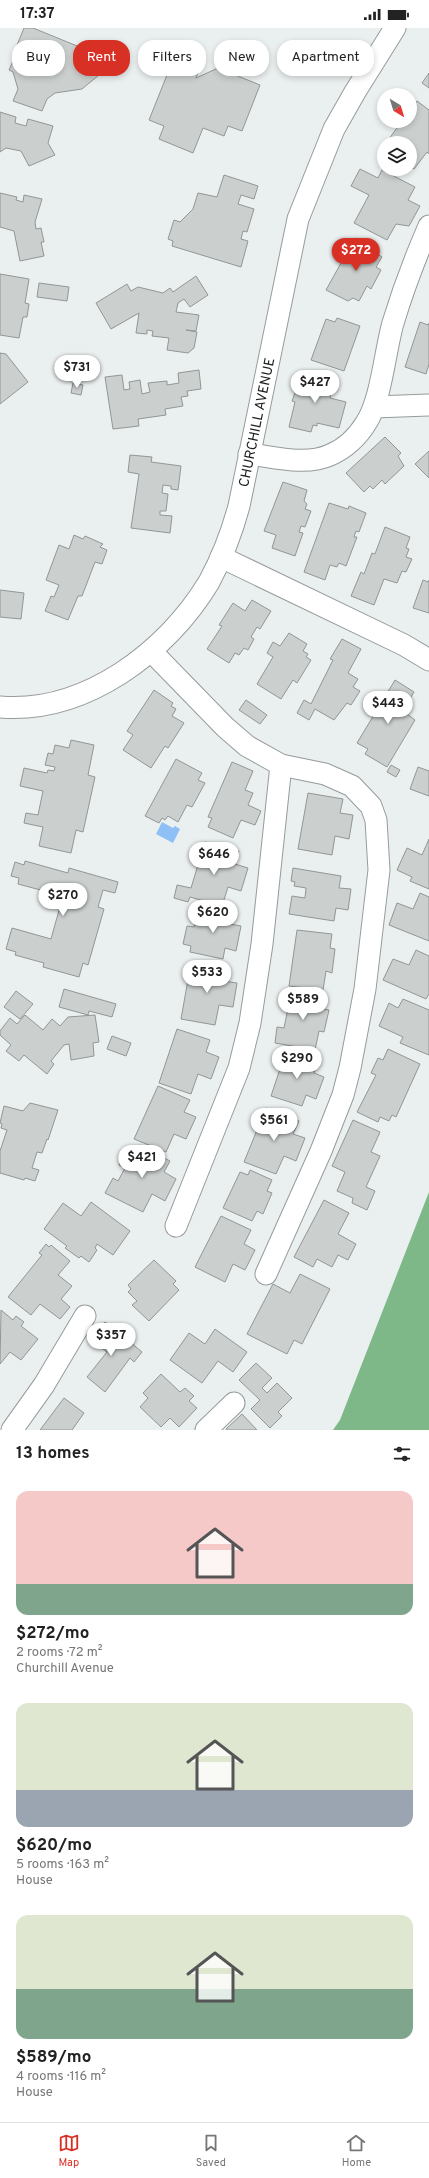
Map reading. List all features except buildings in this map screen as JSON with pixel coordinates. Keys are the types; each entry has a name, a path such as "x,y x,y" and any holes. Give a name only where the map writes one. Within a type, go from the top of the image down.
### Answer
{"street":[{"name":"CHURCHILL AVENUE","path":"0,707 14,709 35,706 73,697 105,682 151,651 172,631 196,602 209,581 221,557 233,526 298,218 334,129 354,92 395,28"},
{"path":"249,454 314,460 330,455 345,447 355,437 366,423 374,407 393,323 429,226"},
{"path":"374,407 429,405"},
{"path":"221,557 404,645 429,660"},
{"path":"151,651 225,727 247,746 281,765 325,774 352,786 363,795 371,806 376,820 379,870 365,989 352,1061 343,1095 321,1151 266,1274"},
{"path":"176,1226 239,1068 250,1023 263,937 281,765"},
{"path":"12,1430 44,1385 85,1316"},
{"path":"206,1430 234,1403"}],"green space":[{"path":"429,1192 429,1430 333,1430 340,1420"}],"water":[{"path":"162,822 173,828 175,826 180,829 173,843 156,834"}]}
